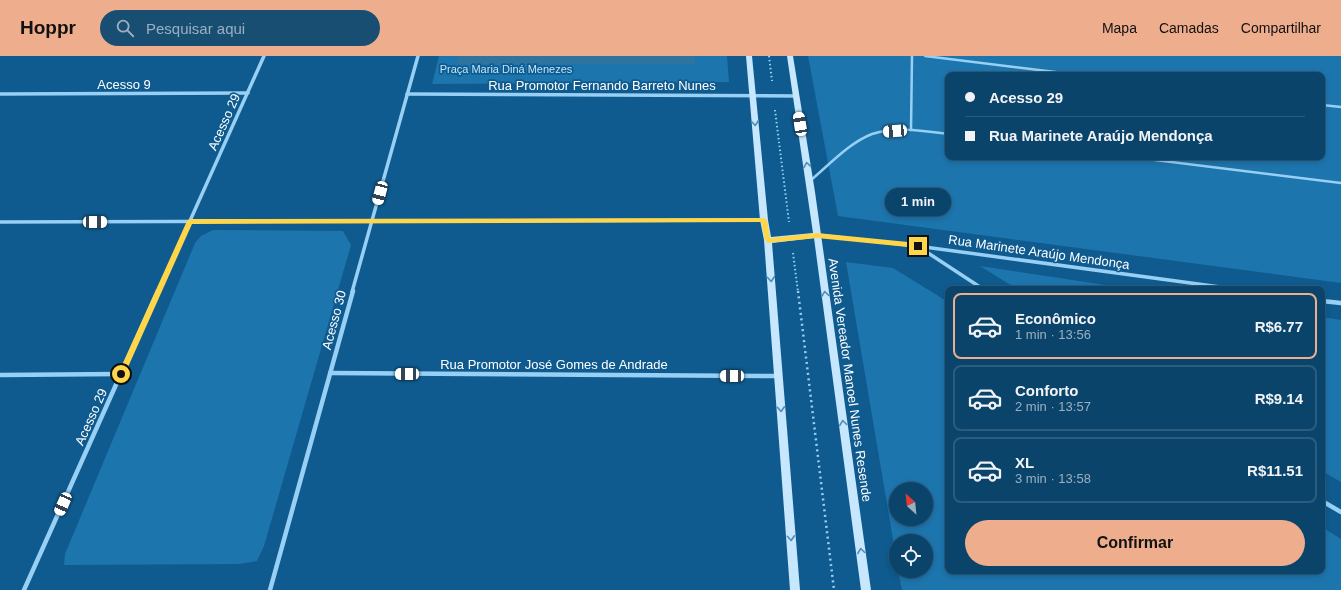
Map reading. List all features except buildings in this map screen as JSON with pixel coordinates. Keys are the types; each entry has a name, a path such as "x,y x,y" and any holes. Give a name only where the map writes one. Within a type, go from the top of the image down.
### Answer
{"street":[{"name":"Acesso 29","path":"24,590 264,56"},
{"name":"Acesso 30","path":"270,590 418,56"},
{"path":"749,56 764,220 768,240 795,590"},
{"name":"Avenida Vereador Manoel Nunes Resende","path":"790,56 817,235 866,590"},
{"name":"Acesso 9","path":"0,94 248,93"},
{"name":"Rua Promotor Fernando Barreto Nunes","path":"407,94 796,96"},
{"path":"0,222 764,220"},
{"path":"768,240 817,235"},
{"name":"Rua Marinete Araújo Mendonça","path":"817,235 918,246 1214,286"},
{"path":"918,246 978,286"},
{"path":"1325,301 1341,303"},
{"name":"Rua Promotor José Gomes de Andrade","path":"330,373 779,376"},
{"path":"0,375 121,374"},
{"path":"1325,503 1341,512"}],"lane":[{"path":"911,130 912,56"},
{"path":"925,56 1056,72"},
{"path":"1325,105 1341,107"},
{"path":"809,181 856,144 880,132 911,130 945,134"},
{"path":"1155,160 1341,183"}],"path":[{"path":"769,56 834,590"}],"green space":[{"name":"Praça Maria Diná Menezes","path":"439,56 727,56 729,82 432,84"},
{"path":"808,56 1341,56 1341,283 838,216"},
{"path":"213,230 343,231 351,245 264,546 257,561 239,564 64,565 65,554 195,243 201,236"},
{"path":"846,262 893,268 945,300 945,574 1325,574 1325,529 1341,539 1341,590 902,590 899,578 933,578 933,534 892,534 891,526 933,526 933,482 889,482 889,516"},
{"path":"980,266 1112,286 1012,286"},
{"path":"1325,317 1341,320 1341,482 1325,473"}],"route":[{"path":"121,374 190,221 764,220 768,240 817,235 918,246"}]}
